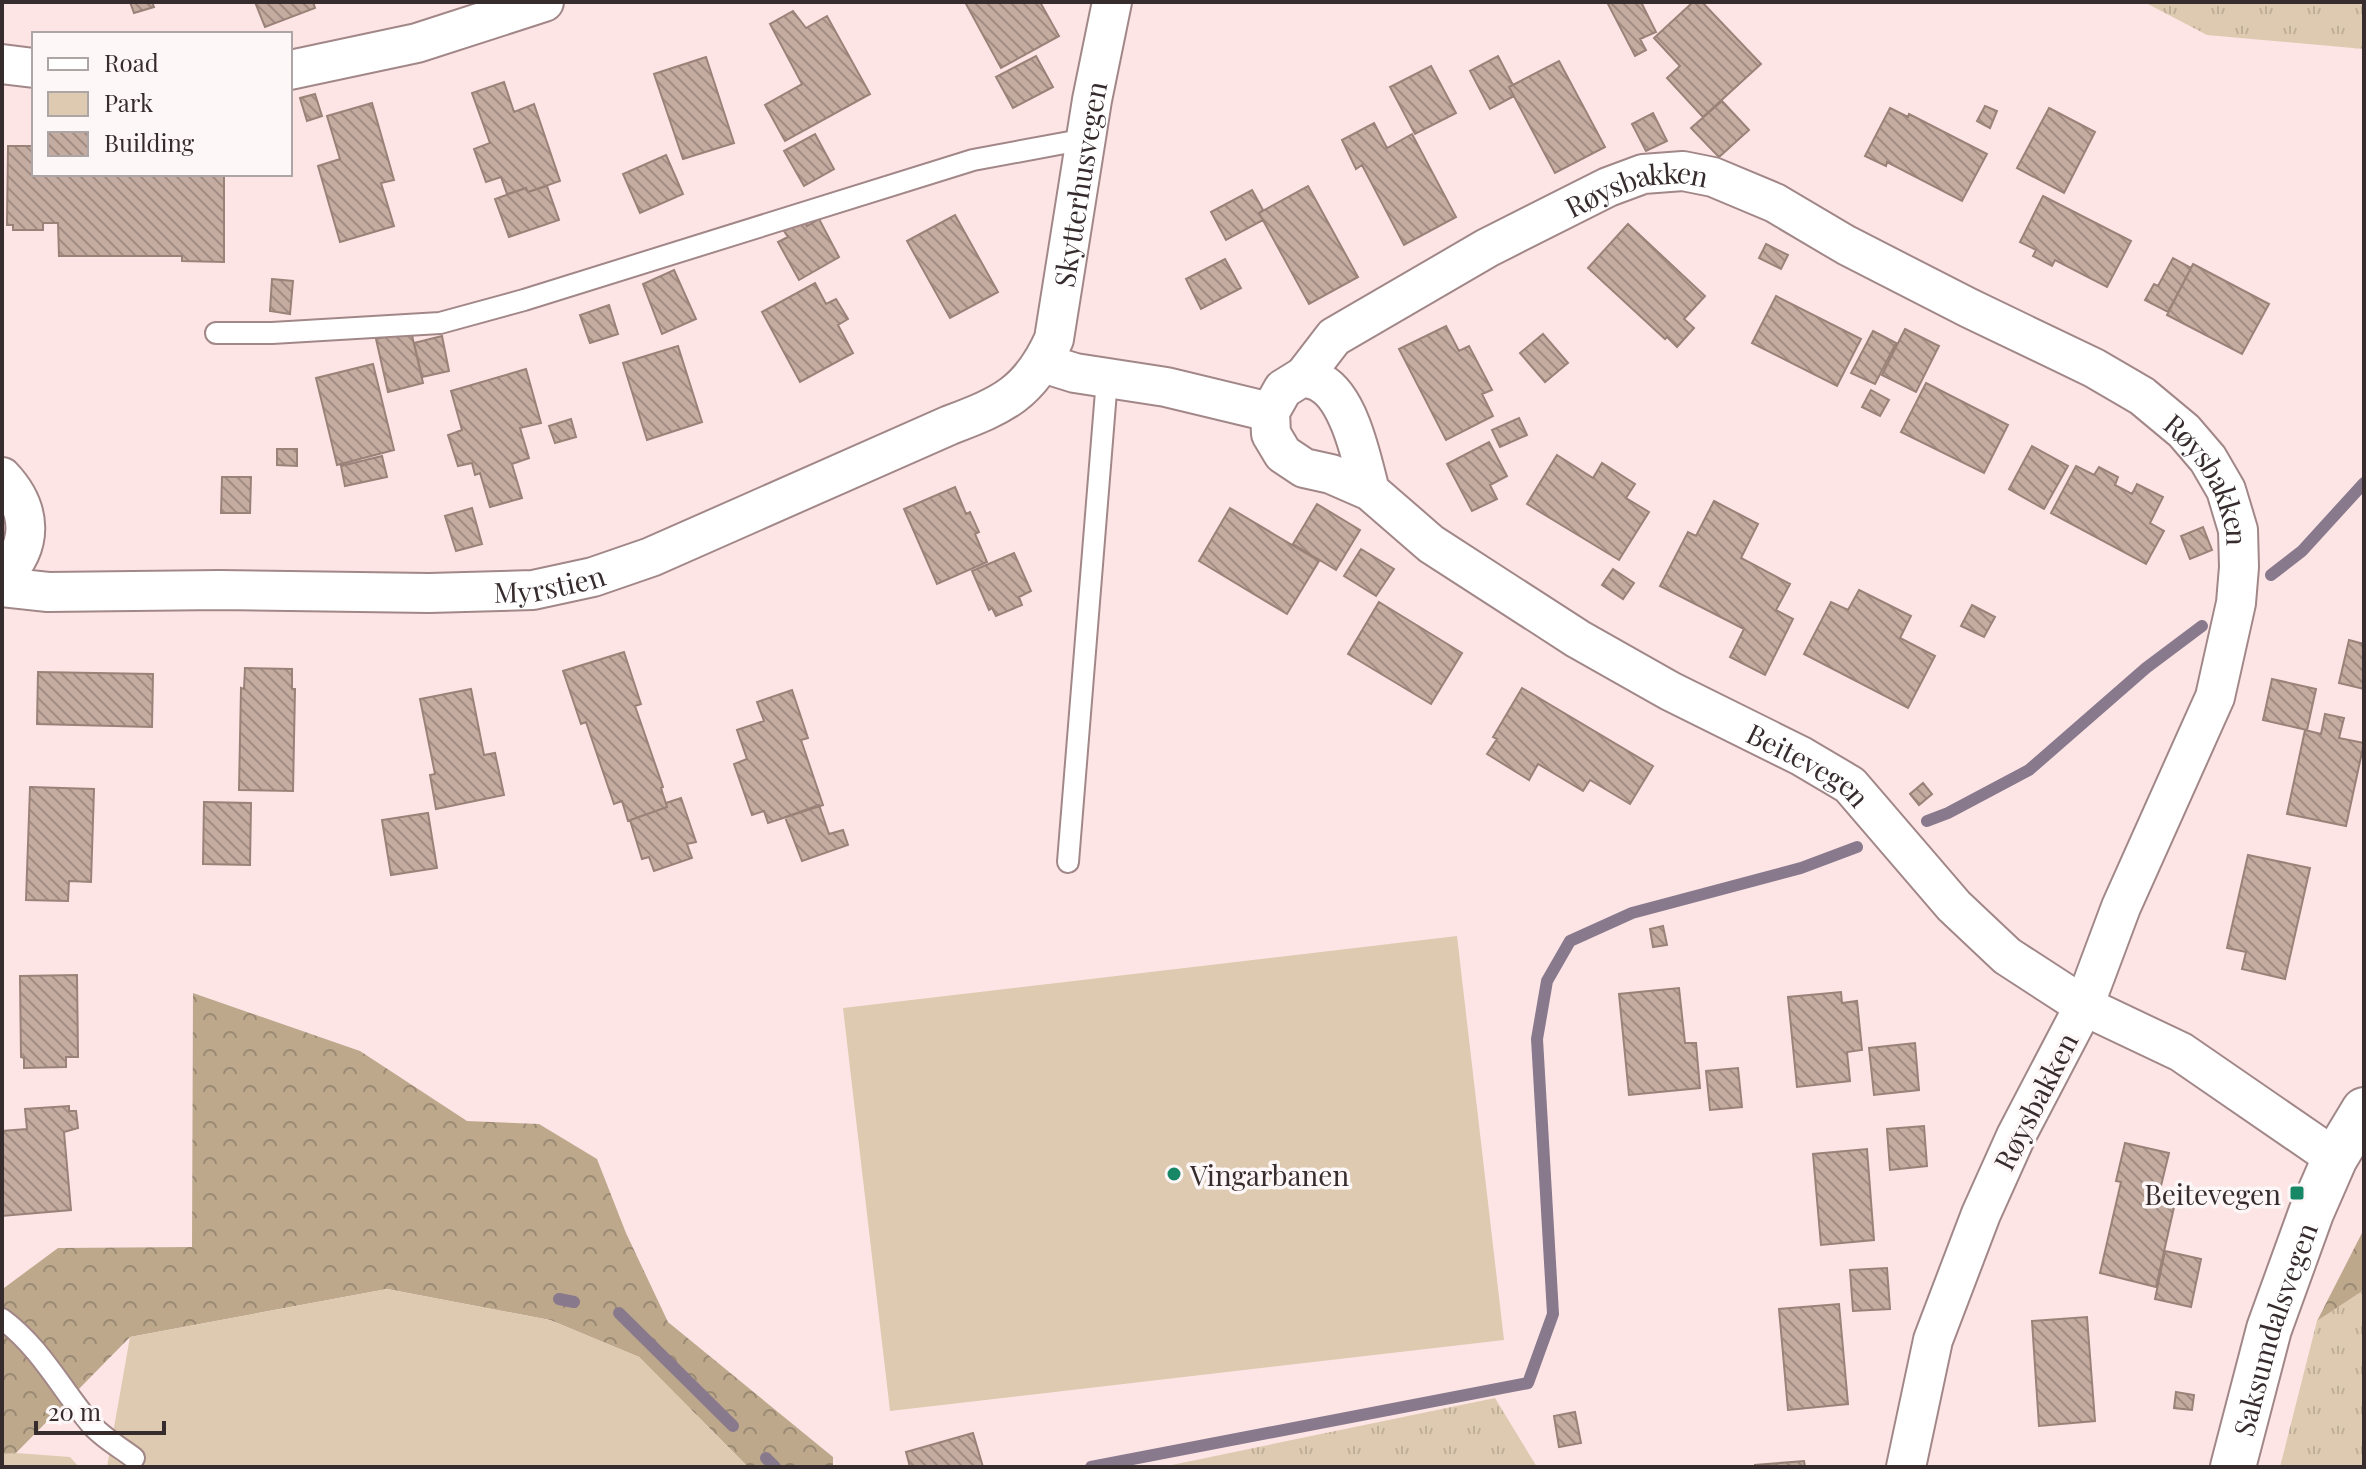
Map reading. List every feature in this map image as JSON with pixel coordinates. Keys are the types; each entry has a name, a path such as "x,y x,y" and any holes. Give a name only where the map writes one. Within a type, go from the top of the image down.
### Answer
{"main road":[{"name":"Saksumdalsvegen","path":"2233,1467 2269,1329 2311,1213 2335,1158 2364,1110"}],"street":[{"path":"292,70 417,43 544,2"},
{"name":"Skytterhusvegen","path":"1043,363 1054,339 1112,2"},
{"path":"2,64 32,68"},
{"name":"Røysbakken","path":"1304,376 1334,337 1487,248 1608,187 1643,174 1683,171 1713,177 1775,203 1846,245 2094,368 2142,396 2184,431 2208,459 2226,490 2238,530 2236,603 2215,697 2121,907 2084,1006 2016,1136 1981,1214 1933,1340 1906,1467"},
{"path":"1043,363 1075,373 1166,387 1270,412 1283,389 1304,376 1324,384 1339,402 1356,439 1370,491"},
{"name":"Myrstien","path":"2,587 48,592 219,590 429,593 533,590 593,577 651,557 950,425 997,408 1028,383 1043,363"},
{"name":"Beitevegen","path":"1270,412 1271,434 1283,454 1304,468 1331,474 1370,491 1431,544 1578,639 1670,691 1790,750 1850,785 1954,906 2007,956 2084,1006 2181,1052 2335,1158"},
{"path":"2,477 21,507 26,530 23,550 2,577"}],"lane":[{"path":"216,333 272,333 440,323 524,300 973,160 1086,139"},
{"path":"1068,862 1107,379"},
{"path":"2,1319 23,1334 40,1353 92,1426 134,1458"}],"green space":[{"path":"2144,2 2364,2 2364,49 2207,35"},
{"name":"Vingarbanen","path":"1457,936 1504,1340 890,1411 843,1008"},
{"path":"193,993 360,1051 467,1121 539,1124 597,1159 626,1233 668,1322 833,1457 833,1467 748,1467 639,1357 550,1320 387,1289 130,1337 16,1453 2,1454 4,1288 58,1248 192,1247"},
{"path":"2364,1229 2364,1290 2317,1321"},
{"path":"387,1289 550,1320 639,1357 748,1467 107,1467 130,1337"},
{"path":"2364,1290 2364,1467 2280,1467 2317,1321"},
{"path":"1495,1398 1537,1467 1162,1467"},
{"path":"2,1454 70,1457 79,1467 2,1467"}],"building":[{"path":"130,2 152,2 154,7 134,13"},
{"path":"255,2 313,2 315,8 265,27"},
{"path":"965,2 1040,2 1059,36 1001,68"},
{"path":"1641,2 1656,32 1640,39 1646,50 1635,56 1608,4"},
{"path":"1693,2 1702,2 1761,64 1703,117 1667,78 1680,66 1654,38"},
{"path":"793,11 806,28 827,16 870,94 785,141 765,105 802,84 770,24"},
{"path":"1036,56 1053,87 1013,108 996,77"},
{"path":"1498,56 1513,85 1509,87 1514,96 1490,109 1470,71"},
{"path":"706,57 734,143 683,159 654,74"},
{"path":"1559,61 1605,147 1555,173 1509,87"},
{"path":"1431,66 1456,113 1415,134 1390,87"},
{"path":"504,82 514,112 534,104 560,181 528,192 526,188 507,194 501,177 486,182 474,149 490,143 472,93"},
{"path":"315,94 322,116 307,121 300,98"},
{"path":"1722,101 1749,130 1719,157 1691,128"},
{"path":"372,103 394,180 381,183 394,226 340,242 318,166 340,159 327,116"},
{"path":"1985,106 1997,111 1990,128 1977,121"},
{"path":"1890,108 1908,117 1909,114 1987,154 1962,201 1887,162 1886,166 1865,156"},
{"path":"2049,108 2095,132 2064,193 2017,168"},
{"path":"1653,113 1667,141 1646,151 1632,124"},
{"path":"1374,123 1387,148 1412,134 1456,217 1404,245 1362,165 1356,169 1342,140"},
{"path":"815,134 834,169 804,186 784,151"},
{"path":"8,146 32,146 32,176 224,176 224,262 182,261 182,256 59,256 58,223 43,223 43,230 13,230 13,225 7,225"},
{"path":"666,155 683,194 640,213 623,174"},
{"path":"547,186 559,220 509,237 495,199 526,188 528,192"},
{"path":"1308,186 1358,277 1309,304 1259,213"},
{"path":"1252,190 1263,210 1259,213 1263,220 1226,240 1211,212"},
{"path":"2043,196 2131,241 2107,287 2055,260 2052,266 2033,256 2036,250 2020,242"},
{"path":"955,215 998,292 950,318 907,241"},
{"path":"819,219 839,257 799,280 778,242 788,237 784,231 804,220 807,226"},
{"path":"1628,224 1705,296 1684,319 1694,328 1677,347 1588,268"},
{"path":"1766,244 1788,255 1781,269 1759,258"},
{"path":"2173,258 2191,268 2168,312 2145,300 2154,284 2158,286"},
{"path":"1225,259 1241,288 1201,309 1186,279"},
{"path":"2193,264 2269,304 2242,354 2167,315"},
{"path":"674,270 696,319 662,334 643,284"},
{"path":"272,279 293,281 290,314 270,311"},
{"path":"815,283 826,304 836,299 848,319 838,325 853,353 800,382 762,312"},
{"path":"1776,296 1861,339 1837,386 1752,343"},
{"path":"609,305 618,334 590,343 580,315"},
{"path":"1446,326 1459,351 1469,346 1492,390 1482,394 1493,416 1446,440 1399,349"},
{"path":"1905,329 1939,346 1916,392 1882,375"},
{"path":"411,331 423,383 388,392 376,339"},
{"path":"1873,331 1896,343 1875,384 1851,373"},
{"path":"1543,334 1568,363 1545,382 1520,353"},
{"path":"442,336 449,371 422,377 414,343"},
{"path":"678,346 702,422 647,440 623,363"},
{"path":"373,364 394,450 337,465 316,378"},
{"path":"526,369 541,423 520,428 529,458 512,464 522,498 490,507 480,473 475,475 472,463 458,466 448,435 462,430 451,391"},
{"path":"1926,383 2008,425 1984,473 1901,432"},
{"path":"1871,390 1889,400 1880,416 1862,407"},
{"path":"1519,418 1527,435 1500,447 1492,430"},
{"path":"571,419 576,437 555,443 549,426"},
{"path":"1489,442 1507,476 1490,485 1497,499 1472,511 1447,464"},
{"path":"2032,446 2068,466 2044,509 2009,489"},
{"path":"277,449 297,449 297,466 277,465"},
{"path":"1557,455 1593,478 1602,463 1635,484 1626,498 1649,512 1619,560 1527,504"},
{"path":"382,456 387,477 345,486 341,466"},
{"path":"2076,466 2094,475 2099,467 2118,477 2115,485 2132,494 2137,484 2163,497 2150,523 2164,531 2146,564 2051,513"},
{"path":"222,477 251,477 250,513 221,513"},
{"path":"955,487 966,514 970,512 979,532 975,534 987,562 937,584 904,509"},
{"path":"1714,501 1758,524 1741,558 1790,584 1776,610 1793,619 1765,675 1730,657 1744,629 1660,586 1688,532 1696,536"},
{"path":"1317,504 1360,530 1336,570 1293,544"},
{"path":"472,508 482,544 456,551 445,516"},
{"path":"1230,508 1319,561 1287,614 1199,561"},
{"path":"2203,527 2212,550 2190,559 2181,536"},
{"path":"1361,549 1394,569 1376,596 1344,576"},
{"path":"1014,553 1031,591 1019,597 1022,605 996,616 992,608 989,610 972,571"},
{"path":"1613,569 1634,583 1623,599 1602,585"},
{"path":"1859,590 1911,616 1900,638 1935,656 1908,708 1804,654 1831,602 1848,610"},
{"path":"1379,602 1462,653 1431,704 1348,654"},
{"path":"1972,605 1995,617 1984,637 1961,626"},
{"path":"2349,640 2364,644 2364,689 2339,683"},
{"path":"624,652 641,704 635,706 667,807 628,821 622,801 614,804 586,722 581,724 563,671"},
{"path":"245,668 292,669 292,689 295,689 293,791 239,790 241,688 244,689"},
{"path":"38,672 153,674 152,727 37,724"},
{"path":"2272,679 2316,689 2307,730 2263,720"},
{"path":"1522,688 1653,766 1630,804 1590,780 1583,791 1538,764 1529,780 1487,754 1497,739 1493,737"},
{"path":"471,689 484,755 495,753 504,795 436,809 430,775 435,774 420,699"},
{"path":"792,690 808,738 801,740 823,805 768,823 764,811 752,815 734,764 747,759 737,730 764,721 757,702"},
{"path":"2325,714 2344,718 2339,738 2364,743 2346,826 2287,814 2305,730 2321,734"},
{"path":"1923,783 1932,794 1919,805 1910,794"},
{"path":"30,787 94,789 91,882 69,881 68,901 26,900"},
{"path":"681,798 696,842 687,844 692,858 654,871 649,857 642,859 630,820 667,807 666,803"},
{"path":"204,802 251,803 250,865 203,864"},
{"path":"819,805 829,834 843,830 848,845 802,861 785,817"},
{"path":"428,813 437,868 391,875 382,820"},
{"path":"2248,855 2310,868 2285,979 2242,969 2246,952 2227,948"},
{"path":"1663,926 1667,945 1653,947 1650,929"},
{"path":"77,975 78,1057 66,1057 66,1067 24,1068 24,1058 21,1057 20,976"},
{"path":"1679,988 1685,1043 1696,1043 1700,1088 1629,1095 1619,994"},
{"path":"1841,992 1842,1003 1857,1001 1862,1050 1847,1052 1850,1081 1797,1087 1788,997"},
{"path":"1915,1043 1919,1090 1874,1095 1869,1048"},
{"path":"1738,1068 1742,1107 1710,1110 1706,1071"},
{"path":"69,1106 69,1111 76,1111 78,1128 64,1132 71,1210 2,1216 2,1131 27,1129 25,1109"},
{"path":"1924,1126 1927,1166 1890,1170 1887,1129"},
{"path":"2125,1143 2169,1153 2160,1190 2177,1194 2156,1287 2100,1273 2121,1182 2116,1181"},
{"path":"1867,1149 1874,1240 1821,1245 1813,1154"},
{"path":"2165,1251 2201,1259 2191,1307 2155,1299"},
{"path":"1887,1268 1890,1309 1853,1311 1850,1270"},
{"path":"1839,1304 1848,1404 1788,1410 1779,1309"},
{"path":"2087,1317 2095,1421 2039,1426 2032,1321"},
{"path":"2176,1392 2194,1395 2192,1410 2174,1408"},
{"path":"1575,1412 1581,1443 1559,1447 1554,1416"},
{"path":"973,1433 983,1467 910,1467 906,1452"},
{"path":"1804,1461 1805,1467 1755,1467 1755,1465"}],"waterway":[{"path":"2271,575 2302,551 2364,483"},
{"path":"1927,821 2029,770 2146,668 2202,626"},
{"path":"1091,1467 1528,1383 1553,1314 1537,1039 1547,981 1570,941 1632,913 1801,868 1857,847"},
{"path":"559,1299 574,1302"},
{"path":"619,1313 733,1426"},
{"path":"766,1458 775,1467"}],"place":[{"name":"Vingarbanen","path":"1174,1174"},
{"name":"Beitevegen","path":"2297,1193"}]}
